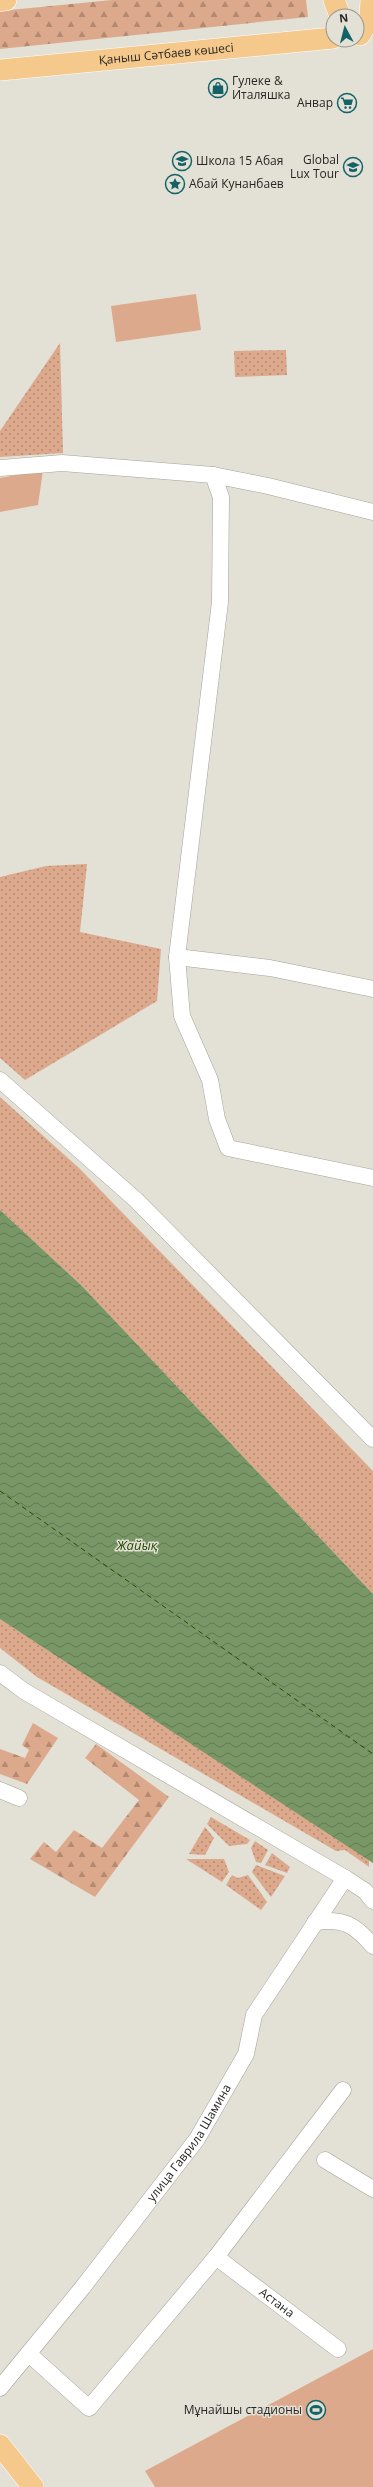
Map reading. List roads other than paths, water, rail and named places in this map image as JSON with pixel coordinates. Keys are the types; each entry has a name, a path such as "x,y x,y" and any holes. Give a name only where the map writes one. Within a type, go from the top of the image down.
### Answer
{"main road":[{"path":"0,1 6,0"},
{"path":"365,28 370,17 371,0"},
{"name":"Қаныш Сәтбаев көшесі","path":"0,70 325,39"},
{"path":"0,2444 33,2487"}],"street":[{"path":"0,468 62,463 213,475 268,486 373,512"},
{"path":"213,475 221,497 220,602 177,957 182,1016 210,1080 217,1119 228,1148 373,1178"},
{"path":"177,957 270,968 373,989"},
{"path":"0,1080 136,1200 373,1439"},
{"path":"0,1673 31,1694 345,1878 365,1891 373,1902"},
{"path":"0,1790 19,1798"},
{"name":"улица Гаврила Шамина","path":"0,2388 83,2287 197,2138 246,2054 254,2014 345,1878"},
{"path":"315,1922 339,1921 350,1925 361,1932 373,1946"},
{"path":"29,2354 89,2408 216,2256 343,2090"},
{"path":"325,2160 373,2189"},
{"name":"Астана","path":"216,2256 338,2349"}],"water":[{"name":"Жайық","path":"0,1210 82,1286 373,1594 373,1863 0,1619"}],"place":[{"name":"Гулеке & Италяшка","path":"218,88"},
{"name":"Анвар","path":"347,103"},
{"name":"Школа 15 Абая","path":"182,161"},
{"name":"Global Lux Tour","path":"353,167"},
{"name":"Абай Кунанбаев","path":"175,184"},
{"name":"Мұнайшы стадионы","path":"316,2410"}]}
